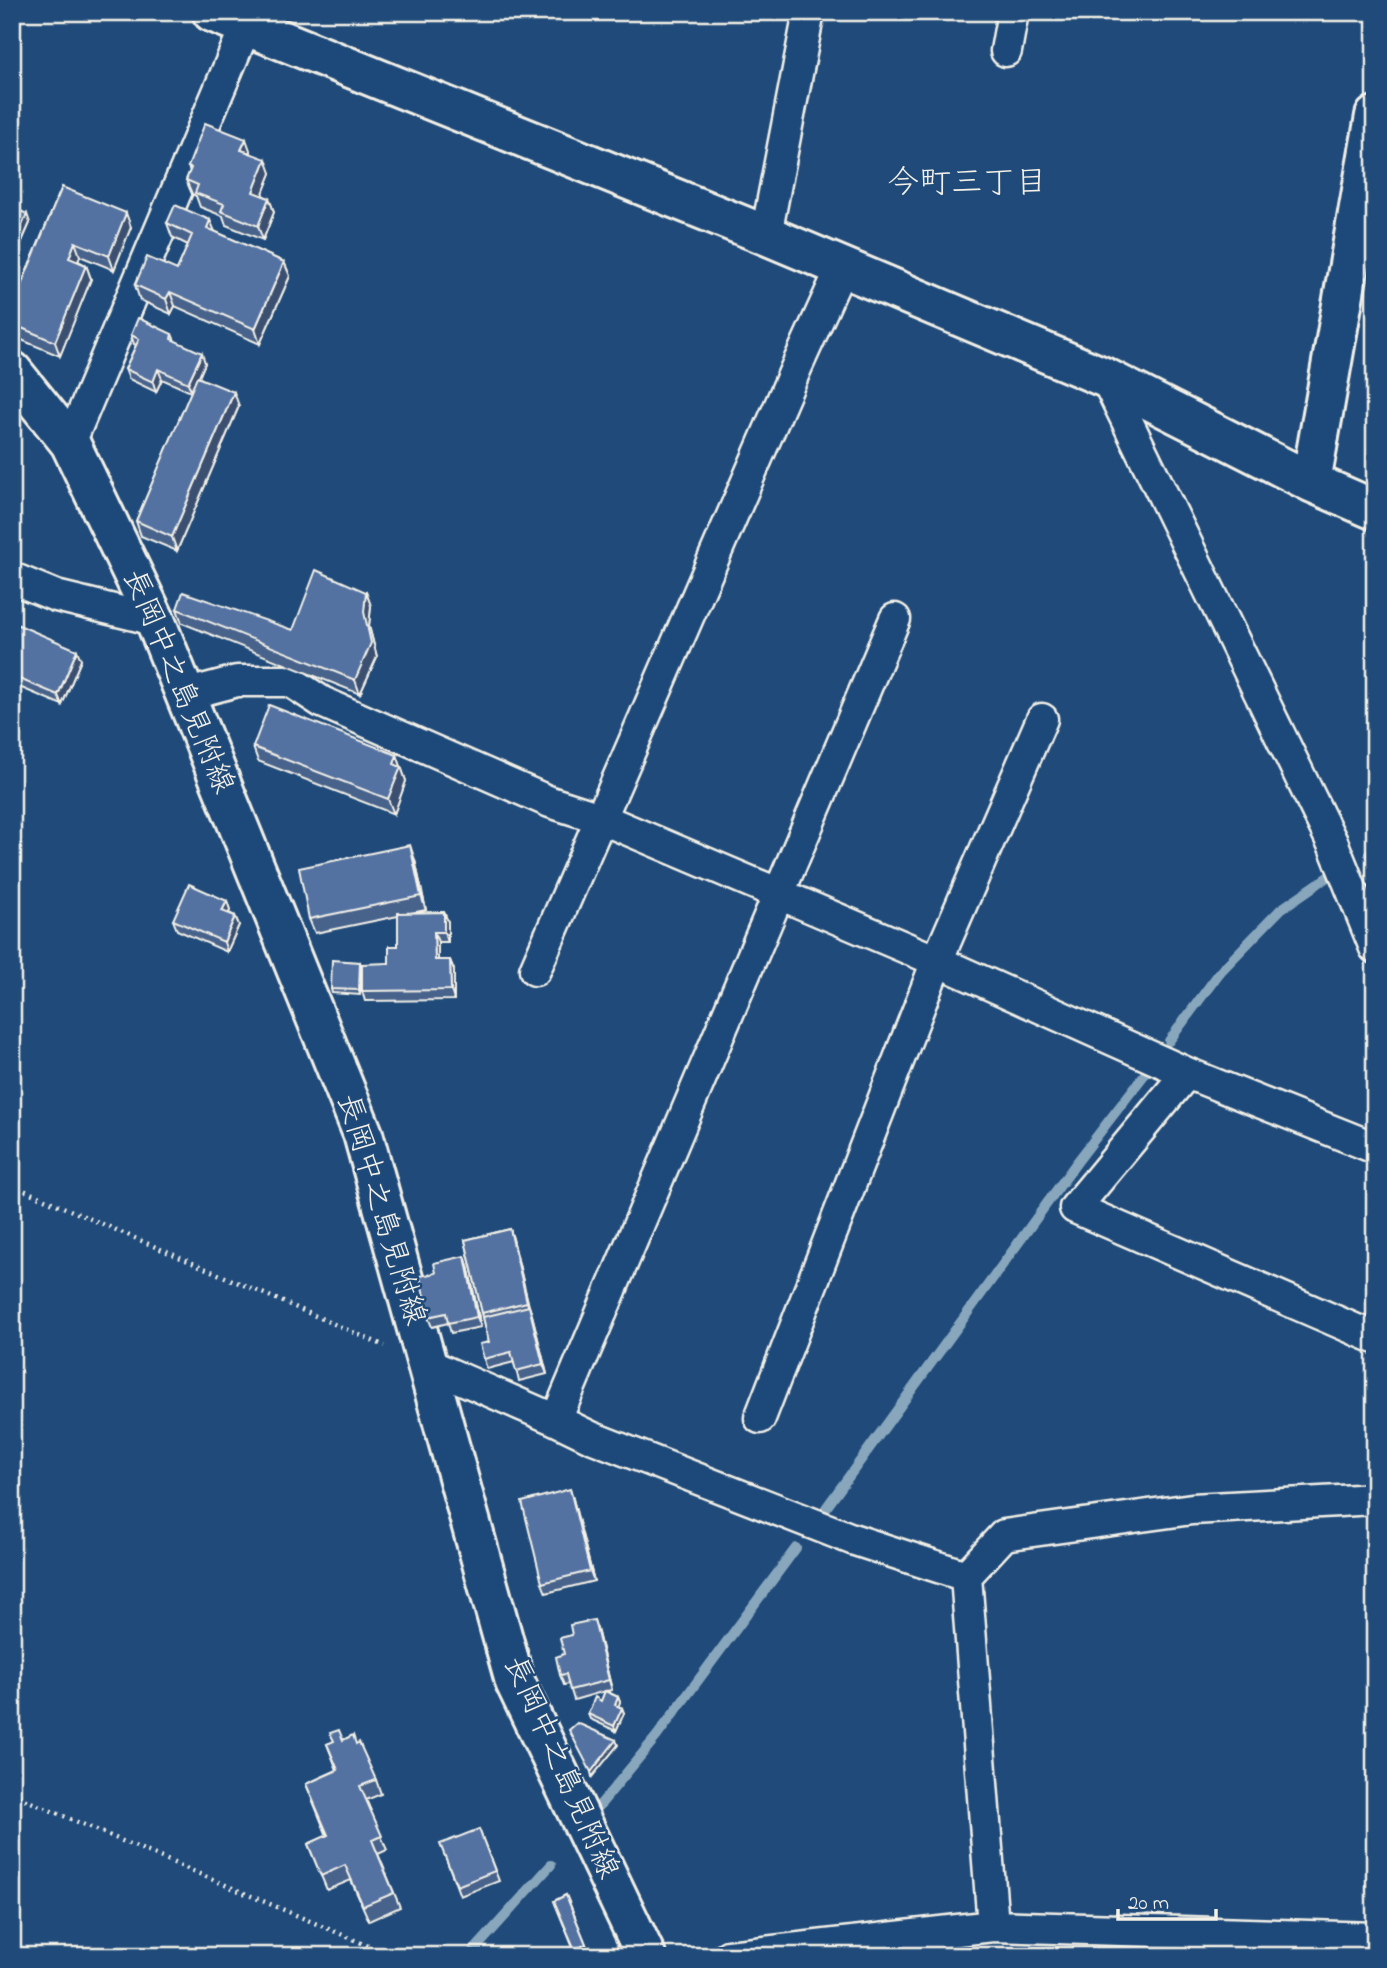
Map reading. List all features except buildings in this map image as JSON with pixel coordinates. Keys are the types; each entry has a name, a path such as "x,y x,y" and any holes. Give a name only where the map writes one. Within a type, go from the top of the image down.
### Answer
{"main road":[{"path":"235,17 1106,378 1311,482 1375,510"},
{"path":"1311,482 1375,116"},
{"name":"長岡中之島見附線","path":"12,371 70,443 155,620 363,1134 515,1682 643,1955"}],"street":[{"path":"766,235 810,12"},
{"path":"1006,51 1013,12"},
{"path":"70,443 235,17"},
{"path":"535,970 842,267"},
{"path":"1106,378 1333,844 1375,948"},
{"path":"12,578 56,596 155,620"},
{"path":"556,1420 895,619"},
{"path":"184,695 237,681 290,681 322,702 550,802 600,818 937,961 1187,1073 1375,1148"},
{"path":"760,1418 937,961 1042,719"},
{"path":"1187,1073 1075,1208 1375,1338"},
{"path":"425,1363 591,1437 852,1539 966,1576"},
{"path":"993,1926 966,1576 1004,1535 1192,1509 1375,1499"},
{"path":"727,1956 993,1926 1265,1945 1375,1938"}],"path":[{"path":"12,1185 425,1363"},
{"path":"12,1794 392,1956"}],"waterway":[{"path":"1369,854 1375,850"},
{"path":"1169,1041 1220,972 1281,909 1329,876"},
{"path":"826,1508 1077,1162 1148,1070"},
{"path":"595,1811 657,1736 796,1548"},
{"path":"469,1956 551,1865"}],"district":[{"name":"今町三丁目","path":"967,184"}]}
